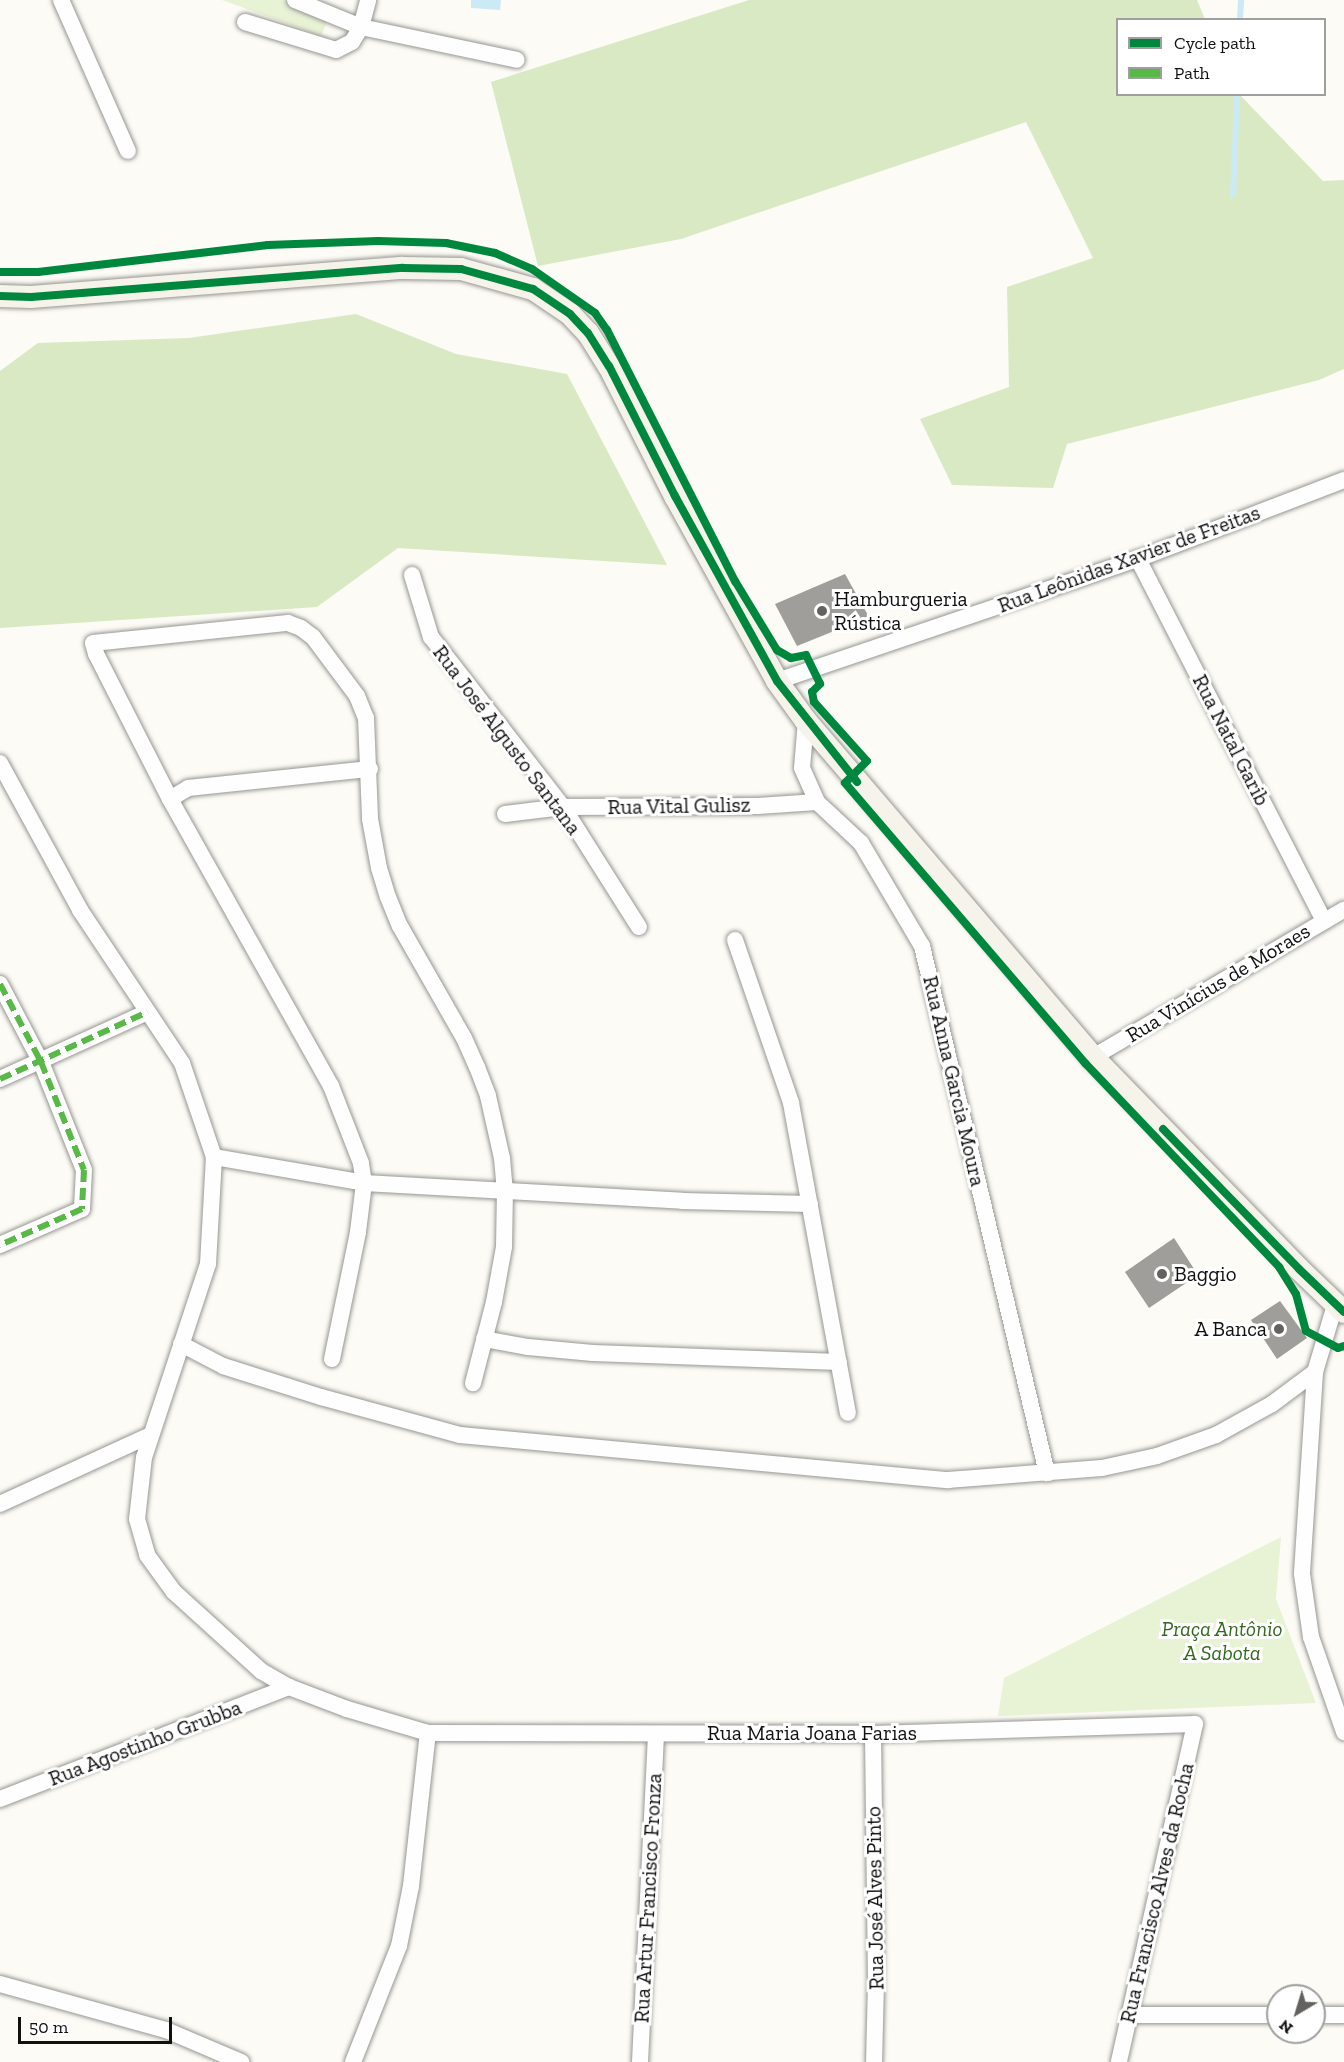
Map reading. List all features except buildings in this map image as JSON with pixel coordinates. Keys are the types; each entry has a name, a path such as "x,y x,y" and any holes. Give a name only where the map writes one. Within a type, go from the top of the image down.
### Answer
{"main road":[{"path":"0,296 31,297 402,268 461,269 532,289 570,314 588,333 609,366 675,496 777,681 806,721 1094,1057 1339,1309"}],"street":[{"path":"61,0 128,152"},
{"path":"295,0 361,27 517,60"},
{"path":"245,22 336,50 352,42 361,27 369,0"},
{"name":"Rua Leônidas Xavier de Freitas","path":"777,681 1138,559 1344,480"},
{"name":"Rua Natal Garib","path":"1138,559 1324,921"},
{"name":"Rua José Algusto Santana","path":"412,575 431,637 562,807 639,927"},
{"path":"332,1359 350,1281 364,1183 361,1163 331,1086 170,799 96,654 93,643 288,623 301,628 313,637 357,696 366,718 371,827 388,897 400,926 464,1038 477,1067 496,1127 505,1190 506,1218 500,1275 472,1383"},
{"name":"Rua Anna Garcia Moura","path":"806,721 802,768 817,802 861,843 922,946 1047,1473"},
{"path":"0,763 80,910 182,1063 214,1156 364,1183 682,1201 810,1204"},
{"path":"170,799 188,788 370,769"},
{"name":"Rua Vital Gulisz","path":"505,814 562,807 758,806 817,802"},
{"name":"Rua Vinícius de Moraes","path":"1094,1057 1344,910"},
{"path":"735,940 791,1103 848,1413"},
{"path":"0,984 40,1062 84,1170 82,1209 0,1245"},
{"path":"0,1079 148,1012"},
{"name":"Rua Maria Joana Farias","path":"214,1156 208,1264 144,1457 136,1519 147,1555 174,1592 261,1671 289,1687 347,1709 428,1733 873,1734 1195,1724"},
{"path":"1339,1309 1315,1372 1302,1574 1311,1637 1341,1715 1344,1732"},
{"path":"484,1339 528,1347 593,1353 839,1362"},
{"path":"181,1344 223,1366 321,1397 460,1435 948,1480 1102,1468 1158,1456 1216,1435 1272,1404 1315,1372"},
{"path":"0,1504 151,1435"},
{"name":"Rua Agostinho Grubba","path":"0,1799 289,1687"},
{"name":"Rua Francisco Alves da Rocha","path":"1119,2062 1195,1724"},
{"path":"353,2062 399,1946 411,1886 428,1733"},
{"name":"Rua Artur Francisco Fronza","path":"640,2062 656,1734"},
{"name":"Rua José Alves Pinto","path":"873,1734 876,1982 874,2062"},
{"path":"0,1984 166,2030 241,2062"},
{"path":"1326,2015 1344,2014"},
{"path":"1129,2015 1266,2015"}],"green space":[{"path":"222,0 282,0 329,17 321,36"},
{"path":"749,0 1197,0 1205,18 1116,18 1116,96 1241,96 1323,181 1344,180 1344,369 1319,380 1067,444 1053,488 952,485 920,419 1009,387 1007,287 1093,258 1026,122 681,239 538,266 491,82"},
{"path":"356,314 456,354 567,374 667,565 398,548 317,607 0,628 0,371 38,343 189,338"},
{"name":"Praça Antônio A Sabota","path":"1281,1537 1276,1599 1316,1703 998,1716 1004,1678"}],"water":[{"path":"471,0 501,0 500,10 471,8"}],"waterway":[{"path":"1240,18 1241,0"},
{"path":"1233,195 1237,96"}],"marked path":[{"path":"0,984 41,1062 84,1170 82,1209 0,1245"},
{"path":"0,1079 148,1012"}],"cycle path":[{"path":"0,272 38,272 268,245 378,241 446,243 495,253 532,269 595,313 607,330 735,581 777,650 791,658 806,655 820,684 812,692 814,702 867,761 845,783 1085,1063 1279,1267 1296,1294 1306,1331 1338,1348 1344,1346"},
{"path":"0,296 31,297 403,268 461,269 533,289 570,314 588,333 609,366 675,496 777,681 857,782"},
{"path":"1163,1129 1344,1312"}],"place":[{"name":"Hamburgueria Rústica","path":"822,611"},
{"name":"Baggio","path":"1162,1274"},
{"name":"A Banca","path":"1279,1329"}]}
